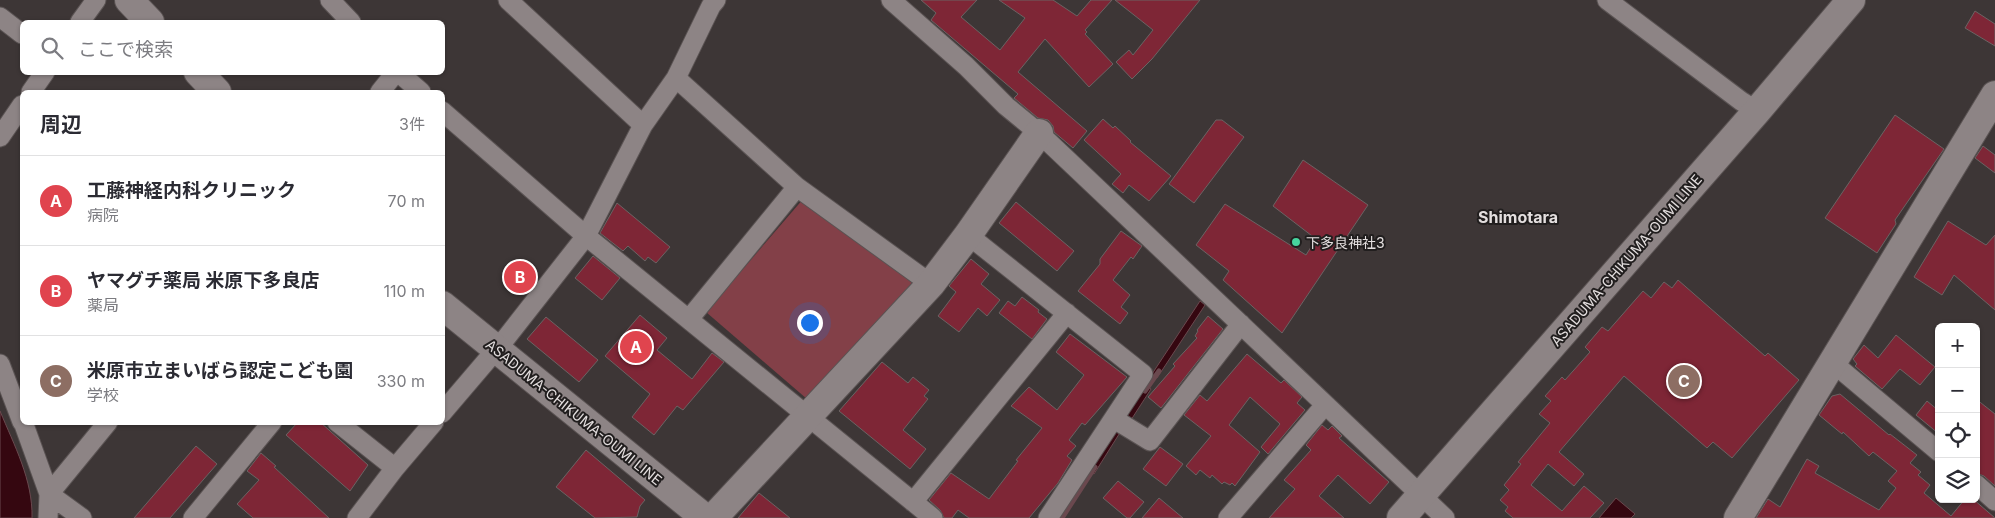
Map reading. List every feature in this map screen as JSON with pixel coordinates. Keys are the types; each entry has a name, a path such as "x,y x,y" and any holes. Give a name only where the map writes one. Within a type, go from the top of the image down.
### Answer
{"main road":[{"path":"129,0 148,20"},
{"name":"ASADUMA-CHIKUMA-OUMI LINE","path":"1401,518 1851,0"},
{"path":"201,75 215,90"},
{"path":"1738,518 1995,94"},
{"path":"713,518 931,284 968,235 1039,133"},
{"name":"ASADUMA-CHIKUMA-OUMI LINE","path":"445,308 705,518"}],"street":[{"path":"81,20 96,0"},
{"path":"330,0 349,20"},
{"path":"508,0 643,125"},
{"path":"891,0 966,66 1006,106 1039,133 1445,518"},
{"path":"1607,0 1741,101 1757,110"},
{"path":"445,410 496,350 586,236 643,125 676,78 710,2"},
{"path":"0,17 20,32"},
{"path":"32,90 43,75"},
{"path":"382,90 394,75"},
{"path":"401,75 419,90"},
{"path":"676,78 797,186 931,284"},
{"path":"445,114 586,236 933,518"},
{"path":"0,137 20,116"},
{"path":"689,319 797,186"},
{"path":"968,235 1143,374 1120,423 1048,518"},
{"path":"913,502 1067,313"},
{"path":"1120,423 1150,441 1241,324"},
{"path":"1833,363 1935,449"},
{"path":"0,364 20,414"},
{"path":"1228,518 1325,405"},
{"path":"24,425 49,494 48,518"},
{"path":"49,494 106,425"},
{"path":"193,518 270,425"},
{"path":"340,425 395,468"},
{"path":"357,518 395,468 431,425"},
{"path":"1980,488 1995,501"},
{"path":"49,494 82,518"}],"shaded area":[{"path":"804,198 915,285 807,399 706,312"},
{"path":"1200,301 1205,305 1157,378 1152,374"},
{"path":"1145,385 1151,389 1129,423 1123,419"},
{"path":"0,411 26,476 32,518 0,518"},
{"path":"1116,427 1121,431 1094,474 1088,470"},
{"path":"1616,498 1635,514 1631,518 1599,518"}],"building":[{"path":"921,0 977,0 961,17 1000,50 1025,18 999,0 1053,0 1077,16 1091,0 1112,0 1085,30 1087,32 1085,34 1113,64 1089,87 1045,39 1018,72 1087,131 1073,148 1054,132 1053,126 1048,120 1038,118 1014,98 1018,94 931,20 936,13"},
{"path":"1115,0 1200,0 1152,59 1132,79 1116,62 1129,50 1133,55 1153,30"},
{"path":"1975,11 1995,24 1995,46 1965,28"},
{"path":"1895,115 1944,149 1895,220 1896,224 1877,253 1825,218"},
{"path":"1103,119 1113,128 1115,126 1130,142 1171,176 1149,201 1129,185 1123,193 1112,184 1121,174 1084,140"},
{"path":"1216,120 1222,120 1244,137 1194,203 1169,184"},
{"path":"1983,146 1995,155 1995,173 1975,158"},
{"name":"下多良神社3","path":"1303,160 1368,205 1282,333 1223,280 1229,271 1196,245 1225,204 1306,255 1316,239 1273,206"},
{"path":"1016,202 1074,251 1057,271 999,223"},
{"path":"617,203 670,247 656,263 648,257 645,261 628,246 623,251 600,233"},
{"path":"1948,221 1986,245 1995,235 1995,310 1954,275 1942,295 1914,277"},
{"path":"1121,231 1142,246 1133,259 1131,257 1113,280 1130,295 1121,307 1128,313 1120,324 1078,291 1100,264 1100,259"},
{"path":"593,256 620,278 602,300 575,278"},
{"path":"971,259 989,274 981,284 1000,300 987,316 978,308 959,332 938,316 956,292 949,286"},
{"path":"1678,280 1765,356 1768,353 1799,380 1732,458 1713,442 1707,448 1624,376 1559,452 1584,474 1574,486 1548,464 1531,485 1562,511 1584,486 1604,503 1590,518 1513,518 1505,511 1508,507 1500,500 1509,490 1504,485 1521,464 1518,462 1550,423 1539,414 1551,401 1545,396 1562,377 1565,380 1590,352 1585,347 1602,327 1608,331 1643,291 1651,298 1664,282 1672,288"},
{"path":"1022,297 1047,319 1032,339 999,313 1008,301 1015,306"},
{"path":"640,315 667,338 657,350 692,379 712,353 724,362 683,410 677,406 654,435 632,417 650,394 605,356"},
{"path":"1208,316 1223,329 1161,408 1148,397 1175,366 1173,364 1197,338 1195,336 1197,330"},
{"path":"546,317 598,360 579,382 527,339"},
{"path":"1070,334 1127,377 1085,425 1082,423 1069,440 1076,446 1067,456 1072,460 1058,483 1029,518 969,518 958,510 952,518 944,518 940,510 929,500 951,473 989,499 1018,461 1016,460 1042,428 1011,406 1029,387 1057,410 1084,375 1056,352"},
{"path":"1896,335 1935,367 1920,385 1900,369 1882,389 1855,366 1857,364 1853,359 1864,345 1878,358"},
{"path":"1247,354 1281,383 1284,380 1302,397 1297,403 1305,410 1268,454 1261,447 1280,424 1250,397 1229,425 1260,452 1235,486 1232,483 1230,485 1224,482 1222,484 1212,475 1210,478 1200,470 1196,475 1186,466 1211,436 1184,415 1200,395 1207,401"},
{"path":"882,362 908,383 913,377 929,390 924,396 928,399 903,430 926,449 910,469 839,411"},
{"path":"1840,394 1889,435 1917,455 1910,463 1921,472 1918,475 1930,485 1924,493 1951,516 1962,503 1978,503 1995,518 1756,518 1768,499 1780,507 1807,459 1819,466 1815,473 1879,510 1896,488 1888,481 1897,471 1873,452 1869,456 1843,432 1842,434 1819,415 1832,396"},
{"path":"1927,401 1935,408 1935,431 1916,415"},
{"path":"1980,402 1995,414 1995,486 1980,474"},
{"path":"295,425 323,425 368,465 350,491 286,435"},
{"path":"1322,425 1328,430 1332,426 1342,436 1339,438 1389,482 1370,504 1338,475 1319,496 1344,518 1269,518 1295,489 1284,480 1311,450 1306,445"},
{"path":"196,446 217,464 170,518 134,518"},
{"path":"1160,447 1183,464 1166,486 1143,469"},
{"path":"586,450 645,500 640,506 637,517 595,518 556,487"},
{"path":"261,453 329,518 253,518 237,504 259,480 247,471"},
{"path":"1118,481 1144,502 1130,518 1127,518 1103,498"},
{"path":"759,493 790,518 738,518"},
{"path":"1159,498 1183,518 1142,518"}],"waterway":[{"path":"1145,391 1159,371"},
{"path":"1062,518 1095,467"}],"place":[{"name":"下多良神社3","path":"1296,242"},
{"name":"ヤマグチ薬局 米原下多良店","path":"520,277"},
{"name":"工藤神経内科クリニック","path":"636,347"},
{"name":"米原市立まいばら認定こども園","path":"1684,381"}],"district":[{"name":"Shimotara","path":"1518,217"}]}
